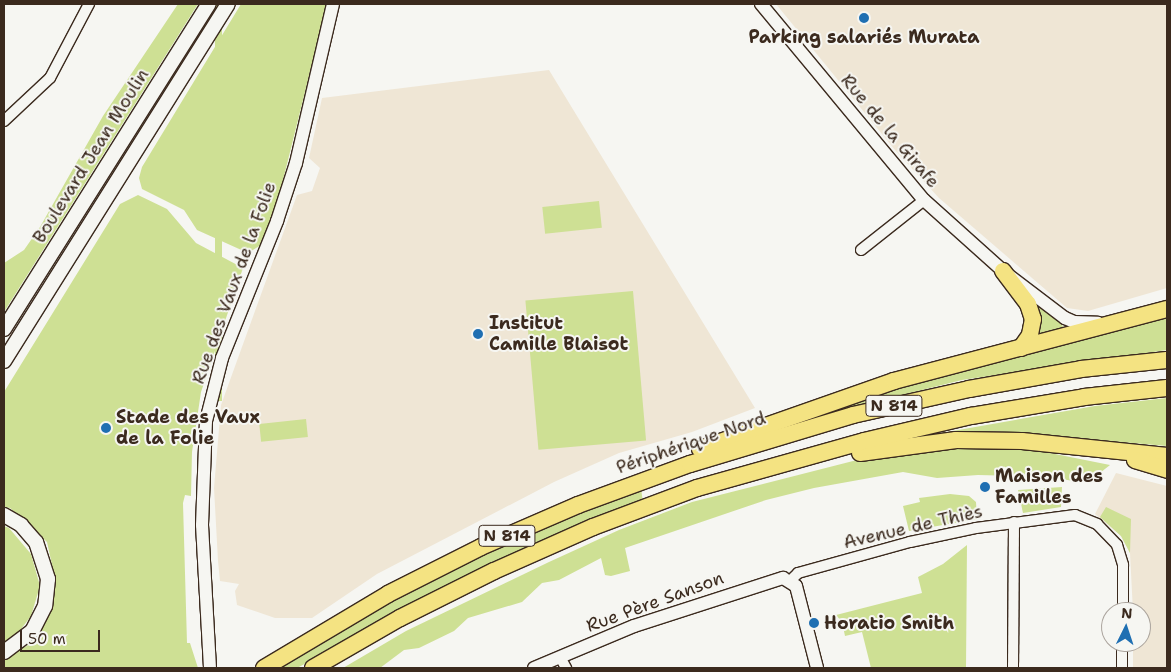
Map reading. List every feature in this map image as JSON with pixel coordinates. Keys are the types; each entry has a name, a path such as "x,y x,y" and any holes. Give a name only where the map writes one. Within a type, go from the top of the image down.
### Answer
{"highway":[{"path":"1003,271 1028,304 1033,319 1030,335 1021,348"},
{"path":"628,485 643,470 848,395 1167,308"},
{"name":"Périphérique Nord","path":"264,668 364,608 448,564 628,485 776,436 853,415 969,389 1081,369 1167,360"},
{"name":"N 814","path":"313,668 400,618 503,567 593,527 697,488 864,441 971,416 1084,398 1167,388"},
{"path":"757,471 875,449 956,440 1022,441 1167,456"},
{"path":"1094,448 1167,470"}],"main road":[{"name":"Boulevard Jean Moulin","path":"4,328 209,4"},
{"path":"4,360 228,4"},
{"path":"4,515 21,525 36,542 48,579 45,606 32,632 4,652"}],"street":[{"path":"4,121 50,78 86,4"},
{"name":"Rue des Vaux de la Folie","path":"210,668 202,525 206,422 222,358 277,221 296,163 332,4"},
{"name":"Rue de la Girafe","path":"761,4 924,200 1003,271 1065,318 1074,322 1110,325"},
{"path":"862,250 924,200"},
{"name":"Avenue de Thiès","path":"791,580 798,572 844,559 1014,522 1075,515 1104,530 1117,546 1123,565 1122,602"},
{"path":"1013,668 1014,522"},
{"name":"Rue Père Sanson","path":"534,668 563,663 690,606 780,578 791,580"},
{"path":"791,580 798,592 817,668"},
{"path":"1122,652 1122,668"}],"shaded area":[{"path":"776,4 1167,4 1167,288 1088,311 1067,308 939,198 895,150"},
{"name":"Institut Camille Blaisot","path":"549,70 755,408 692,432 619,453 554,482 377,574 312,618 275,618 237,605 235,591 239,584 220,581 218,561 214,488 221,405 297,195 312,191 320,168 309,158 322,98"},
{"path":"1116,473 1167,486 1167,668 1133,668 1133,652 1151,652 1151,602 1132,602 1130,553 1121,536 1095,514"}],"green space":[{"path":"178,4 198,4 4,312 4,263 24,250 40,227 103,116"},
{"path":"215,4 222,4 222,401 215,401"},
{"path":"241,4 327,4 278,200 261,245 248,253 197,230 184,210 142,189 139,178 142,167"},
{"name":"Stade des Vaux de la Folie","path":"138,195 167,209 196,243 243,268 201,392 192,452 191,496 185,495 183,503 187,643 190,643 198,668 4,668 4,656 27,646 45,624 56,583 47,542 10,508 4,507 4,392 120,204"},
{"path":"599,201 602,228 545,234 542,207"},
{"path":"633,291 646,440 538,450 525,300"},
{"path":"1034,299 1058,319 1064,328 1035,337"},
{"path":"1167,315 1167,350 962,380 810,418 931,377"},
{"path":"1167,398 1167,446 994,431 941,433 1095,406"},
{"path":"306,419 308,437 261,442 259,424"},
{"path":"1025,448 1110,465 1091,480 1073,481 1051,477 978,475 937,478 903,472 814,488 766,500 625,548 630,571 611,576 605,575 601,558 559,580 542,583 522,602 468,618 454,631 419,648 404,650 380,668 343,668 406,631 549,562 619,530 692,502 857,460 939,449"},
{"path":"1062,487 1061,507 1023,513 1018,490"},
{"path":"641,488 643,503 331,650 297,668 281,668 377,608 487,551"},
{"path":"950,494 969,496 976,502 977,519 909,531 903,506 920,502 919,498"},
{"path":"1106,507 1131,519 1130,553 1121,536 1100,517"},
{"path":"4,526 9,528 31,554 40,586 31,616 12,641 4,645"},
{"path":"967,545 966,668 871,668 862,632 845,636 842,622 836,615 922,593 918,577 943,564"}],"place":[{"name":"Parking salariés Murata","path":"864,18"},
{"name":"Institut Camille Blaisot","path":"478,334"},
{"name":"Stade des Vaux de la Folie","path":"106,428"},
{"name":"Maison des Familles","path":"985,487"},
{"name":"Horatio Smith","path":"814,623"}]}
